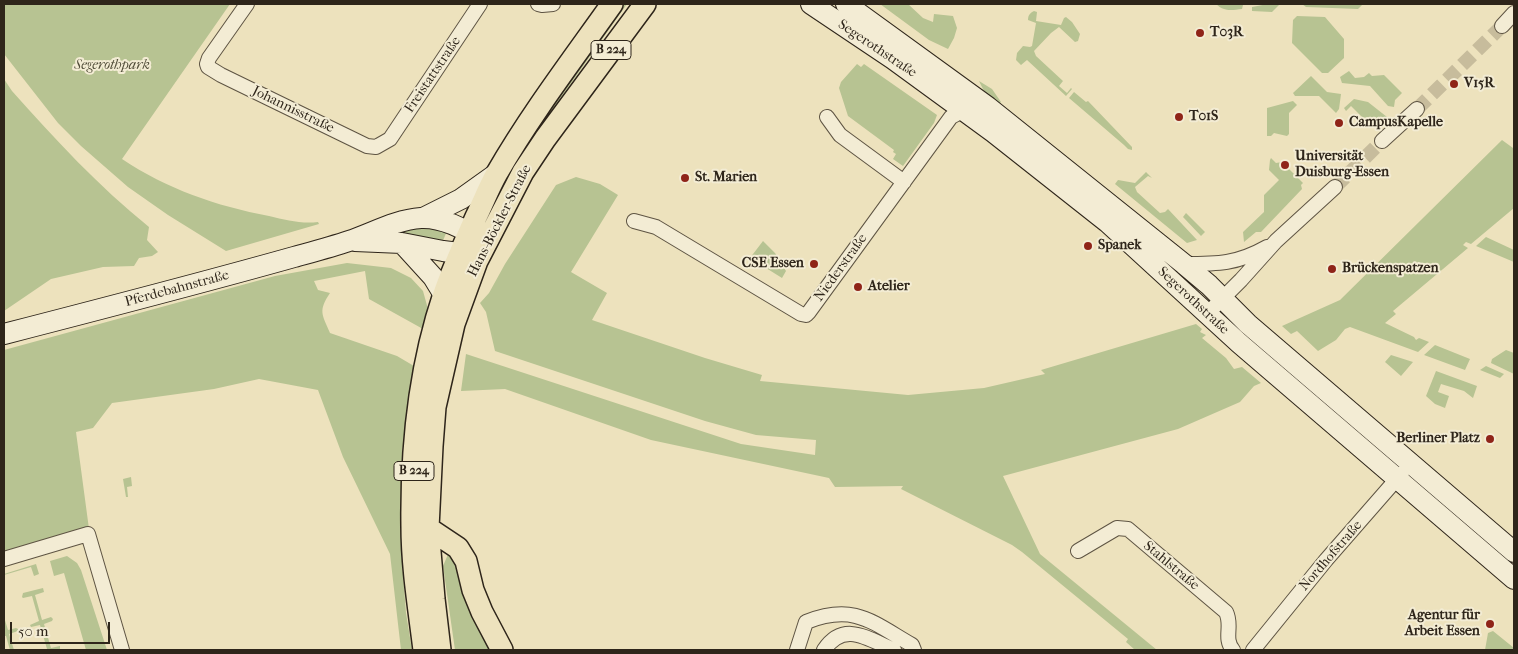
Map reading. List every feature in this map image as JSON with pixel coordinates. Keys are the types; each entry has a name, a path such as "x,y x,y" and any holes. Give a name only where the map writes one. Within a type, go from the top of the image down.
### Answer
{"main road":[{"name":"Hans-Böckler-Straße","path":"440,650 428,528 432,446 436,407 454,324 471,274 474,246 496,174 523,130 612,4"},
{"name":"Hans-Böckler-Straße","path":"424,650 417,600 412,527 414,458 418,407 429,350 444,294 545,139 645,4"},
{"name":"Segerothstraße","path":"811,4 892,58 993,132 1107,222 1246,349 1514,579"},
{"name":"Segerothstraße","path":"846,4 988,107 1184,264 1248,324 1411,464 1505,535 1514,552"},
{"path":"423,218 461,199 496,174"},
{"name":"Pferdebahnstraße","path":"4,334 180,288 350,240 397,222 423,218 436,219 455,225 474,246"},
{"name":"Pferdebahnstraße","path":"350,240 474,246"},
{"path":"402,244 433,277 444,294"},
{"path":"428,528 458,548 466,561 473,590 502,650"}],"street":[{"name":"Johannisstraße","path":"247,4 213,51 207,64 208,67 368,146 376,147 384,144"},
{"name":"Freistattstraße","path":"384,144 390,139 480,4"},
{"path":"538,4 553,4"},
{"path":"1502,26 1514,13"},
{"path":"962,110 974,106 988,107"},
{"path":"1382,141 1417,108"},
{"name":"Niederstraße","path":"634,221 656,227 801,314 806,315 951,117 962,110"},
{"path":"827,117 840,135 904,182"},
{"path":"1208,313 1242,280 1276,241 1335,187"},
{"path":"1184,264 1232,262 1245,258 1276,241"},
{"name":"Nordhofstraße","path":"1253,650 1308,581 1411,464"},
{"name":"Stahlstraße","path":"1078,551 1116,528 1128,529 1226,612 1230,620 1228,640 1233,650"},
{"path":"4,559 88,534 122,650"},
{"path":"1492,560 1514,557"},
{"path":"796,650 806,622 838,614 849,614 869,620 912,645 914,650"},
{"path":"824,650 834,638 849,633 856,634 894,650"}],"green space":[{"name":"Segerothpark","path":"4,4 230,4 122,159 156,179 192,195 249,212 287,220 318,222 319,224 226,251 168,215 128,187 81,146 58,123 4,54"},
{"path":"623,4 627,4 550,113 490,217 485,215 534,134"},
{"path":"880,4 908,4 923,18 933,22 934,14 953,16 957,28 948,49 929,40"},
{"path":"1216,4 1243,5 1242,9 1228,10"},
{"path":"1280,4 1272,12 1252,11 1252,7"},
{"path":"1302,4 1363,4 1358,9 1306,7"},
{"path":"1034,11 1037,12 1036,21 1061,25 1066,17 1080,34 1078,41 1075,42 1059,27 1034,51 1036,56 1063,81 1059,86 1067,93 1072,89 1066,96 1027,60 1021,65 1016,60 1017,53 1023,46 1032,46 1036,23 1028,20 1028,18"},
{"path":"1297,16 1325,17 1344,39 1344,58 1328,73 1322,73 1292,43 1293,20"},
{"path":"857,64 861,67 864,64 937,115 934,123 903,166 893,159 896,154 893,152 894,150 848,116 839,88 841,82"},
{"path":"1349,71 1355,78 1364,77 1369,73 1372,76 1384,75 1402,93 1395,100 1394,107 1388,106 1370,86 1342,83 1340,77"},
{"path":"1311,76 1327,92 1341,94 1339,109 1336,113 1319,96 1295,96 1293,93"},
{"path":"4,79 12,91 44,127 78,162 149,227 147,240 158,252 152,256 139,258 134,266 103,267 51,279 4,311"},
{"path":"979,81 992,89 1001,102 999,104 985,93"},
{"path":"1074,92 1086,102 1088,101 1132,147 1132,150 1128,149 1069,98"},
{"path":"1354,99 1368,102 1387,117 1376,128 1373,128 1351,106 1346,111 1344,108"},
{"path":"1293,101 1297,105 1289,113 1289,134 1287,136 1274,133 1271,136 1267,136 1267,108"},
{"path":"1502,140 1514,147 1514,208 1471,244 1466,242 1463,245 1468,248 1393,311 1396,314 1385,323 1414,337 1416,340 1419,338 1429,342 1418,352 1350,327 1345,329 1336,340 1318,351 1297,331 1291,334 1282,326 1340,300"},
{"path":"1271,158 1276,163 1282,162 1303,183 1301,185 1302,189 1261,232 1256,232 1244,242 1243,232 1264,212 1264,195 1279,180 1269,170"},
{"path":"1146,172 1152,178 1148,176 1135,187 1137,192 1160,213 1168,209 1197,240 1187,243 1115,184 1118,180 1135,183"},
{"path":"576,177 600,184 618,195 571,272 607,293 592,320 762,375 760,381 908,395 984,388 1045,374 1041,370 1196,324 1202,329 1200,332 1206,335 1202,338 1226,358 1234,369 1242,367 1261,383 1254,386 1240,402 1178,429 1003,476 1040,554 1157,650 1135,650 1126,642 1128,639 1022,552 1012,545 901,489 903,486 835,487 829,478 651,440 505,389 461,391 466,354 741,444 815,455 816,440 756,435 705,421 495,351 486,312 480,303 489,293 505,264 556,185"},
{"path":"1186,213 1205,232 1201,236 1183,217"},
{"path":"424,227 447,231 442,243 385,231"},
{"path":"1486,237 1514,250 1514,262 1476,246"},
{"path":"763,241 775,253 786,271 782,278 750,258"},
{"path":"347,263 391,268 411,278 423,291 428,309 423,329 369,299 365,271 314,281 318,290 330,293 322,313 330,333 397,356 414,366 402,453 401,548 406,613 412,650 401,650 390,554 343,457 318,390 259,379 214,389 112,403 93,428 76,432 89,529 4,553 4,350 275,276"},
{"path":"1435,345 1470,359 1465,370 1424,355"},
{"path":"1506,350 1514,353 1514,374 1491,363 1492,359"},
{"path":"1391,355 1413,362 1401,376 1385,362"},
{"path":"1486,366 1504,374 1500,378 1480,370"},
{"path":"1436,371 1477,386 1473,398 1464,391 1441,384 1438,392 1449,396 1445,408 1435,404 1426,396"},
{"path":"131,477 132,486 127,487 128,497 126,497 123,479"},
{"path":"449,552 458,559 493,650 455,650 443,566"},
{"path":"67,556 77,563 81,570 107,650 86,650 64,573 54,576 50,561"},
{"path":"36,564 39,574 34,576 31,567 4,575 4,574"},
{"path":"43,588 44,592 35,595 42,620 51,617 53,619 44,624 51,648 60,646 60,650 45,650 47,649 40,625 31,627 30,625 39,621 32,596 22,597 23,593"},
{"path":"4,617 8,630 18,629 18,631 9,634 14,650 10,650 6,636 4,636"},
{"path":"1493,631 1514,650 1485,650 1488,633"}],"tunnel":[{"path":"1417,109 1502,26"},
{"path":"1335,187 1382,141"}],"place":[{"name":"T03R","path":"1200,33"},
{"name":"V15R","path":"1454,84"},
{"name":"T01S","path":"1179,117"},
{"name":"CampusKapelle","path":"1339,123"},
{"name":"Universität Duisburg-Essen","path":"1285,165"},
{"name":"St. Marien","path":"685,178"},
{"name":"Spanek","path":"1088,246"},
{"name":"CSE Essen","path":"814,264"},
{"name":"Brückenspatzen","path":"1332,269"},
{"name":"Atelier","path":"858,287"},
{"name":"Berliner Platz","path":"1490,439"},
{"name":"Agentur für Arbeit Essen","path":"1490,624"}]}
